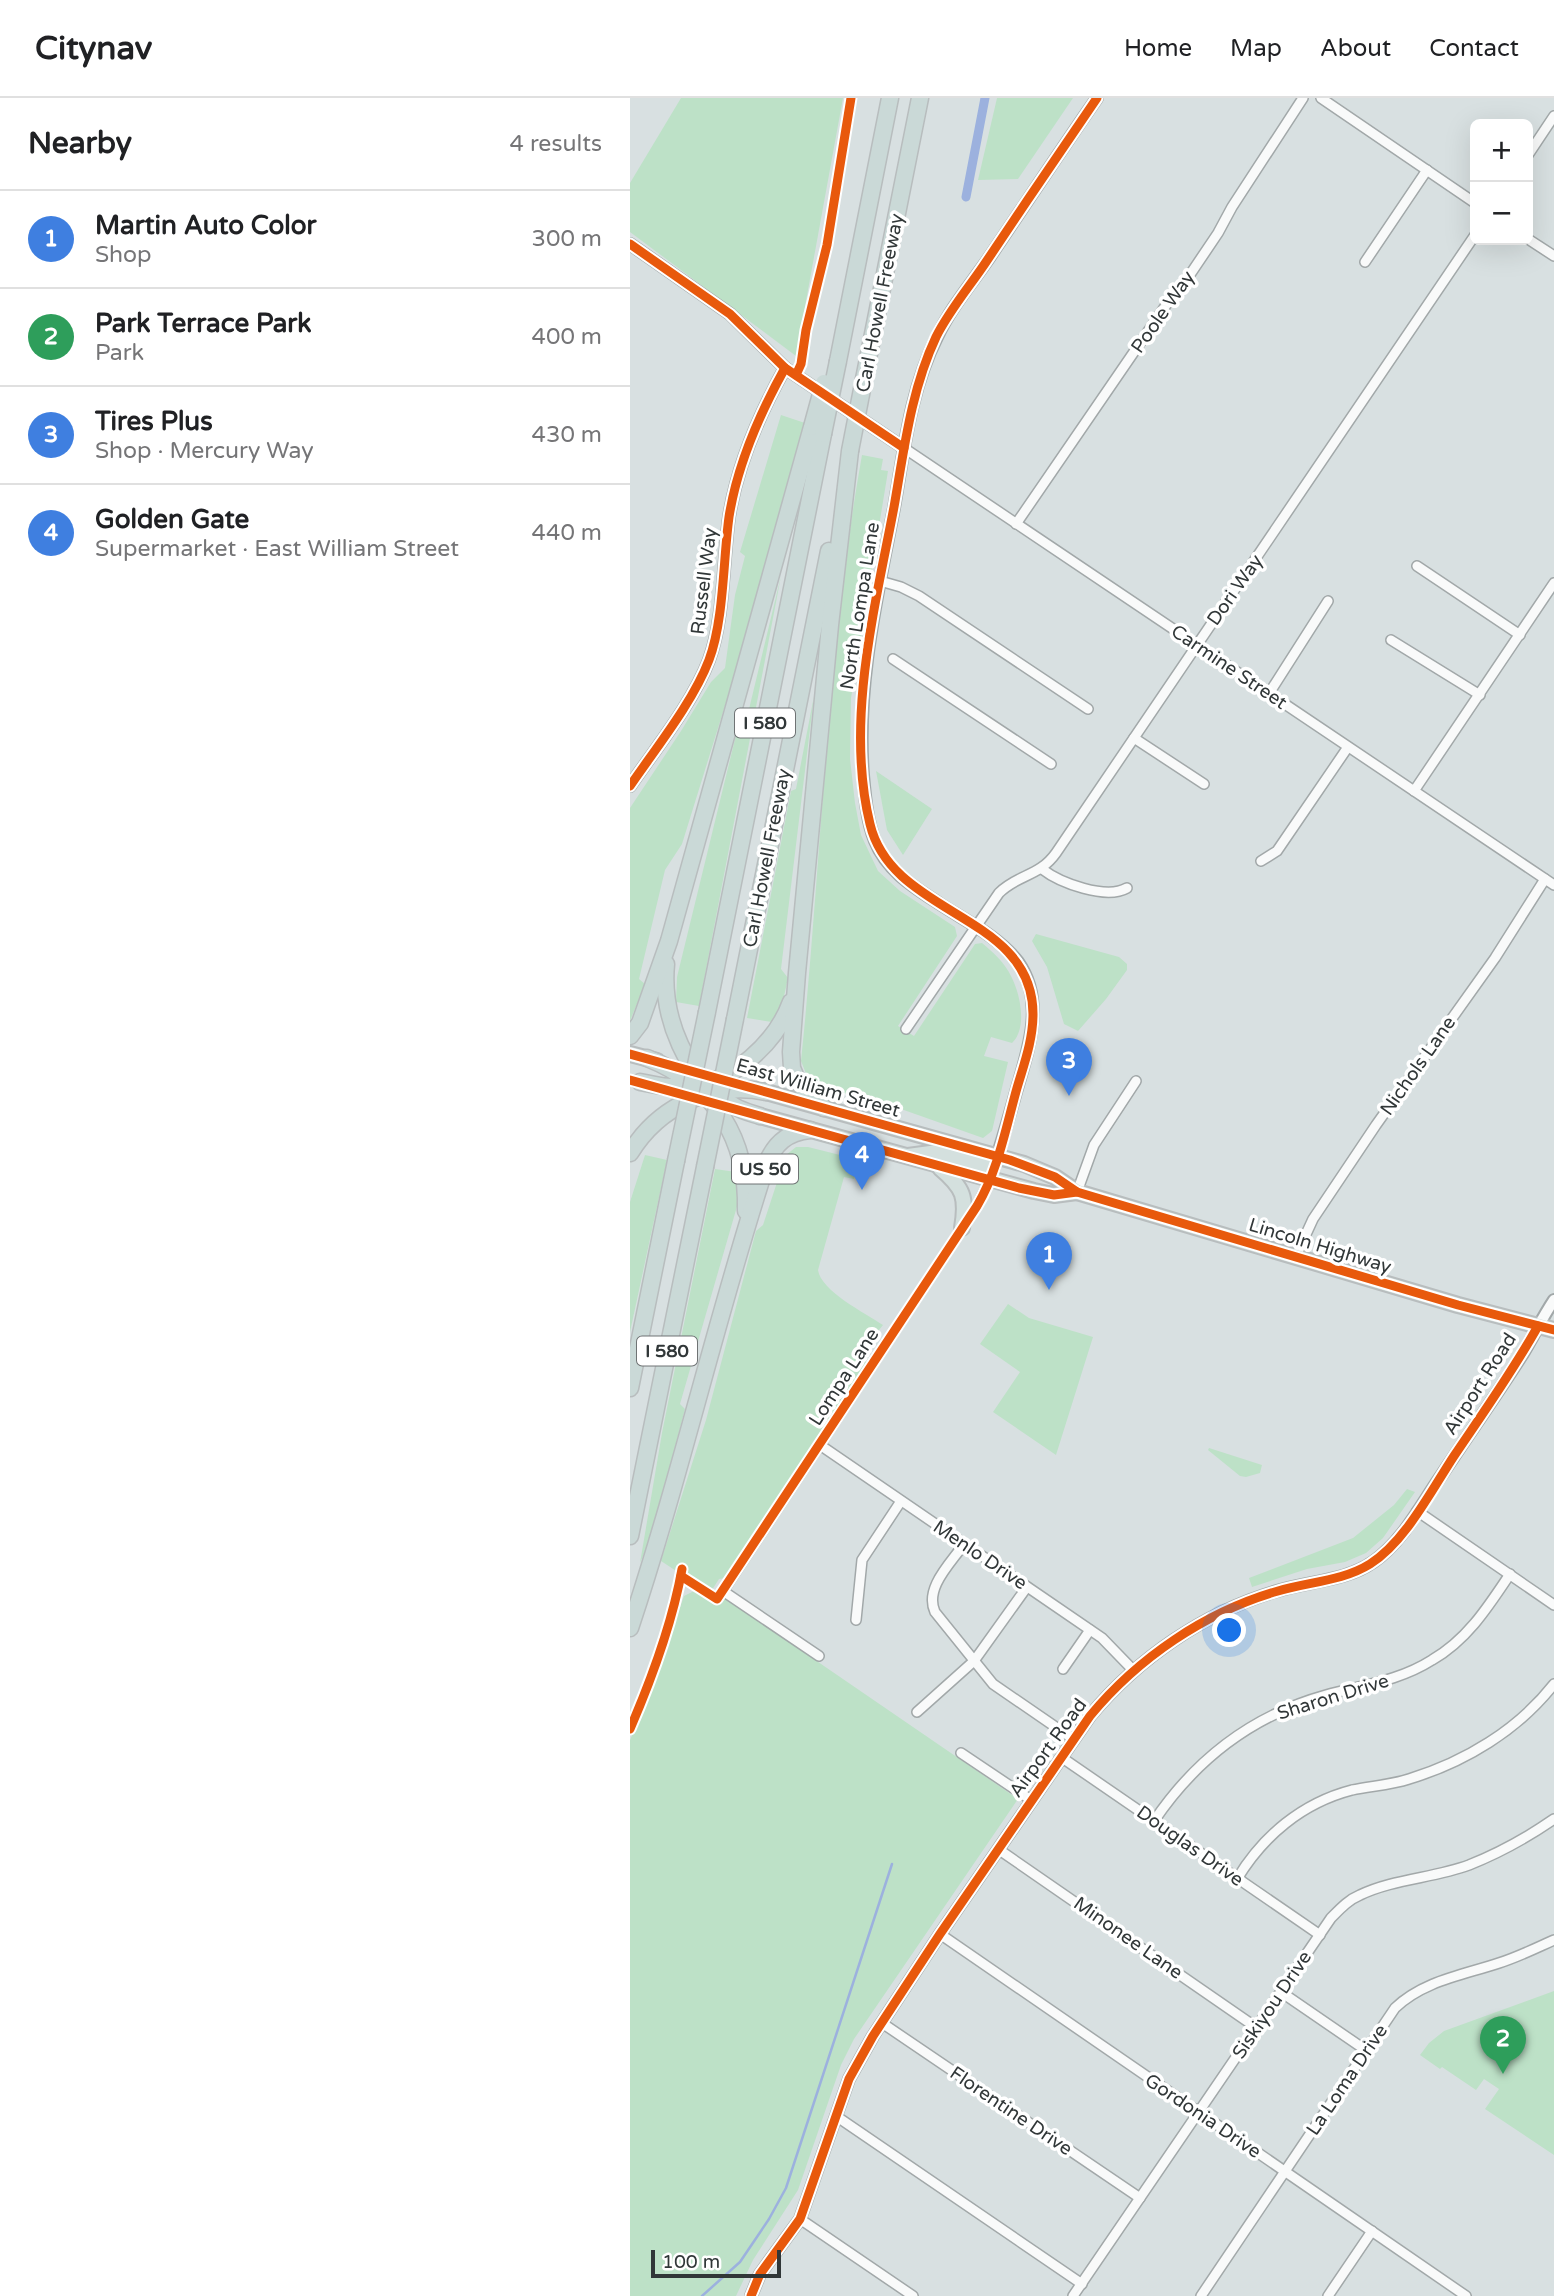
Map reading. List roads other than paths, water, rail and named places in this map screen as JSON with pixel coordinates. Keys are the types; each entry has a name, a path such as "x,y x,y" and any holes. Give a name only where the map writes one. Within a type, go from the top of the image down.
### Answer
{"highway":[{"name":"Carl Howell Freeway","path":"630,1388 707,1012 817,430 844,331 890,98"},
{"name":"Carl Howell Freeway","path":"630,1536 920,98"},
{"path":"630,1036 640,1023 669,941 817,430"},
{"path":"824,1108 801,1086 792,1068 791,1052 830,625 850,451"},
{"path":"669,941 665,973 667,1006 679,1040 730,1131 743,1164 746,1191 745,1231"},
{"path":"635,1081 675,1088 705,1088 753,1056 773,1036 789,1008 797,973"},
{"path":"647,1058 734,1106 810,1130"},
{"name":"US 50","path":"630,1153 657,1121 705,1088 766,1092"},
{"name":"East William Street","path":"766,1092 998,1156"},
{"name":"US 50","path":"630,1628 649,1572 745,1231 772,1151 783,1139 797,1132 810,1130 990,1180"},
{"path":"906,1157 937,1152 987,1165 998,1156"},
{"name":"Lincoln Highway","path":"998,1156 1040,1170 1077,1192 1458,1305 1554,1330"},
{"path":"936,1165 962,1191 965,1205 962,1228"},
{"name":"Lincoln Highway","path":"990,1180 1054,1195 1077,1192"}],"main road":[{"path":"630,1054 647,1058"}],"street":[{"name":"North Lompa Lane","path":"990,1180 1030,1041 1033,1004 1027,980 1018,962 1003,947 917,888 894,870 881,853 870,825 863,769 862,702 904,448 922,372 931,348 948,316 1097,98"},
{"name":"Poole Way","path":"1016,524 1173,295 1185,282 1303,98"},
{"path":"1321,98 1333,101 1470,200"},
{"path":"1533,148 1554,116"},
{"path":"1365,262 1427,170"},
{"name":"Dori Way","path":"906,1029 995,898 1007,886 1042,869 1056,853 1470,242"},
{"path":"1533,242 1554,256"},
{"path":"630,244 730,314 785,368 904,448"},
{"name":"Russell Way","path":"630,786 696,686 709,661 717,629 734,496 763,410 785,368"},
{"name":"Carmine Street","path":"904,448 1554,885"},
{"path":"1417,566 1520,635"},
{"path":"880,581 919,596 1088,709"},
{"path":"1414,791 1554,583"},
{"path":"1268,695 1328,601"},
{"path":"1391,640 1480,695"},
{"path":"893,659 1051,764"},
{"path":"1134,738 1203,785"},
{"path":"1261,861 1272,856 1280,847 1348,747"},
{"path":"1042,869 1058,879 1095,890 1114,893 1127,888"},
{"name":"Nichols Lane","path":"1296,1256 1313,1219 1495,958 1545,879"},
{"path":"1077,1192 1094,1145 1136,1081"},
{"name":"Lompa Lane","path":"819,1656 723,1591 981,1199 990,1180"},
{"name":"Airport Road","path":"751,2296 760,2274 800,2219 849,2079 940,1934 1097,1707 1167,1645 1206,1620 1275,1591 1363,1569 1386,1552 1418,1511 1521,1356 1554,1300"},
{"name":"Menlo Drive","path":"820,1445 1110,1644 1135,1671"},
{"path":"856,1620 862,1560 901,1501"},
{"path":"1418,1511 1554,1605"},
{"path":"964,1544 935,1586 932,1604 937,1614 990,1681 1002,1692 1073,1739"},
{"name":"Sharon Drive","path":"1154,1821 1191,1775 1224,1745 1254,1724 1308,1701 1402,1676 1443,1654 1475,1625 1510,1574"},
{"path":"916,1712 975,1661 1027,1587"},
{"path":"1063,1669 1090,1630"},
{"path":"1237,1879 1246,1863 1273,1833 1304,1810 1330,1797 1408,1780 1458,1760 1515,1723 1554,1684"},
{"path":"961,1753 1031,1800"},
{"name":"Douglas Drive","path":"1061,1757 1320,1935"},
{"name":"Siskiyou Drive","path":"1073,2296 1341,1908 1360,1895 1468,1865 1501,1850 1554,1819"},
{"name":"Minonee Lane","path":"998,1849 1257,2028"},
{"name":"Gordonia Drive","path":"940,1934 1461,2295"},
{"name":"La Loma Drive","path":"1201,2296 1395,2008 1430,1985 1520,1956 1554,1940"},
{"path":"1281,1992 1367,2051"},
{"name":"Florentine Drive","path":"882,2023 1140,2198"},
{"path":"836,2116 1082,2284"},
{"path":"800,2219 913,2296"},
{"path":"1328,2296 1372,2231"}],"waterway":[{"path":"966,197 985,98"},
{"path":"702,2296 740,2262 786,2188 892,1864"}],"place":[{"name":"Tires Plus","path":"1069,1096"},
{"name":"Golden Gate","path":"862,1190"},
{"name":"Martin Auto Color","path":"1049,1290"},
{"name":"Park Terrace Park","path":"1503,2074"}]}
